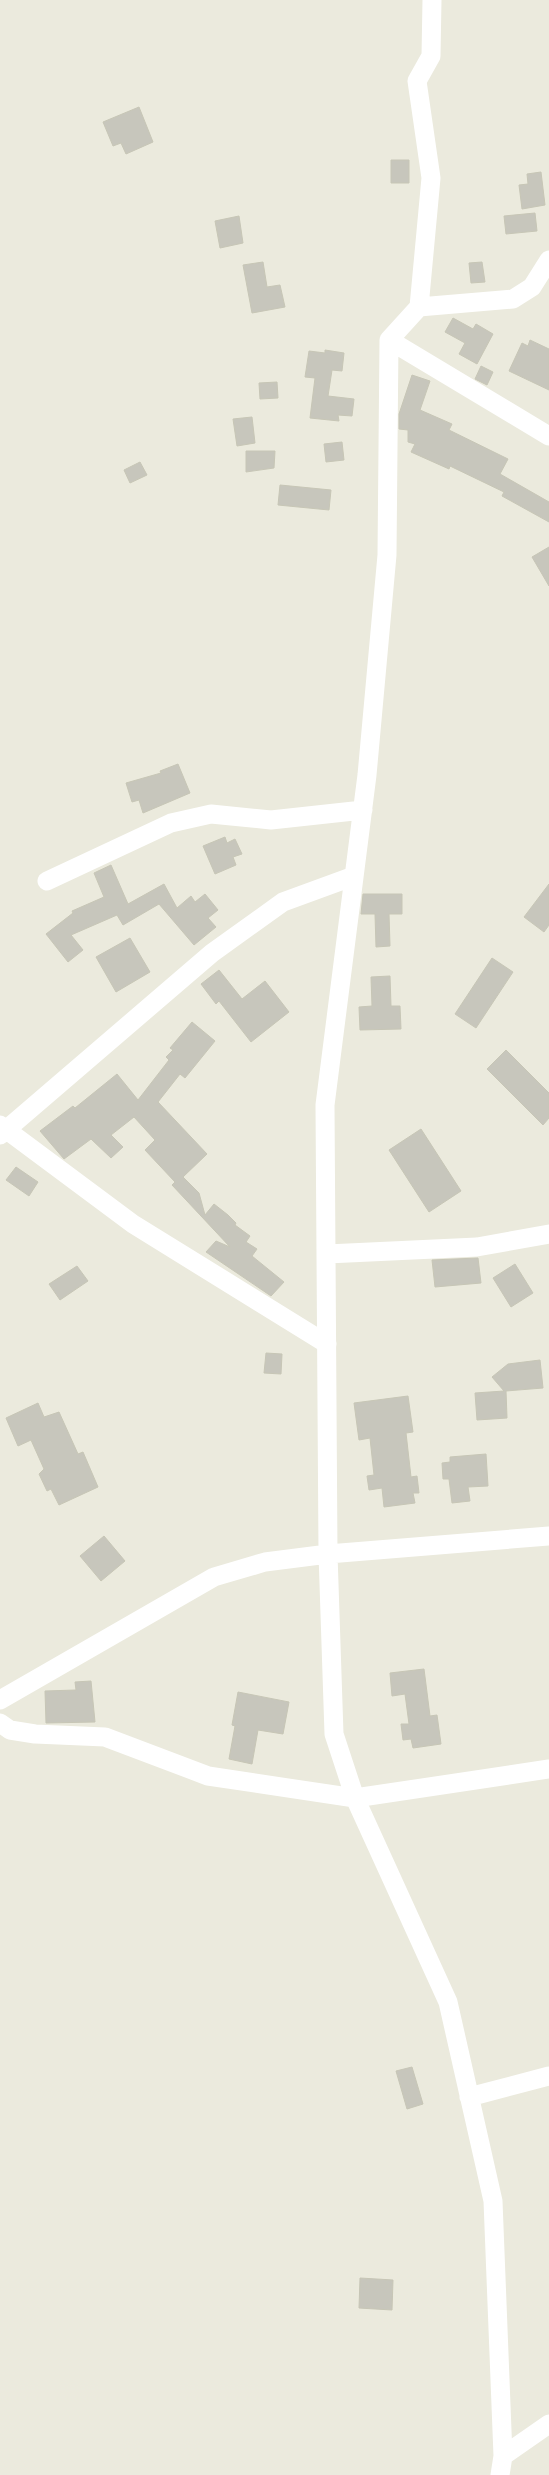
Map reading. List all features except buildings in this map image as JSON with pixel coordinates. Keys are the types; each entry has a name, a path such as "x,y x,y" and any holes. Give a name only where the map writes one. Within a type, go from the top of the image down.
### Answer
{"street":[{"path":"432,0 431,56 417,81 432,178 419,307 389,340 387,555 363,810 325,1105 328,1554 334,1734 355,1798 448,2002 493,2201 503,2456 500,2475"},
{"path":"419,307 513,299 532,287 549,260"},
{"path":"389,340 549,436"},
{"path":"47,881 171,823 211,814 271,820 363,810"},
{"path":"327,1344 133,1224 2,1130 212,953 283,902 354,876"},
{"path":"327,1254 477,1247 549,1234"},
{"path":"0,1700 214,1577 264,1562 328,1554 549,1536"},
{"path":"0,1723 10,1730 35,1734 105,1737 208,1776 355,1798 549,1769"},
{"path":"469,2097 549,2076"},
{"path":"503,2456 549,2424"}]}
